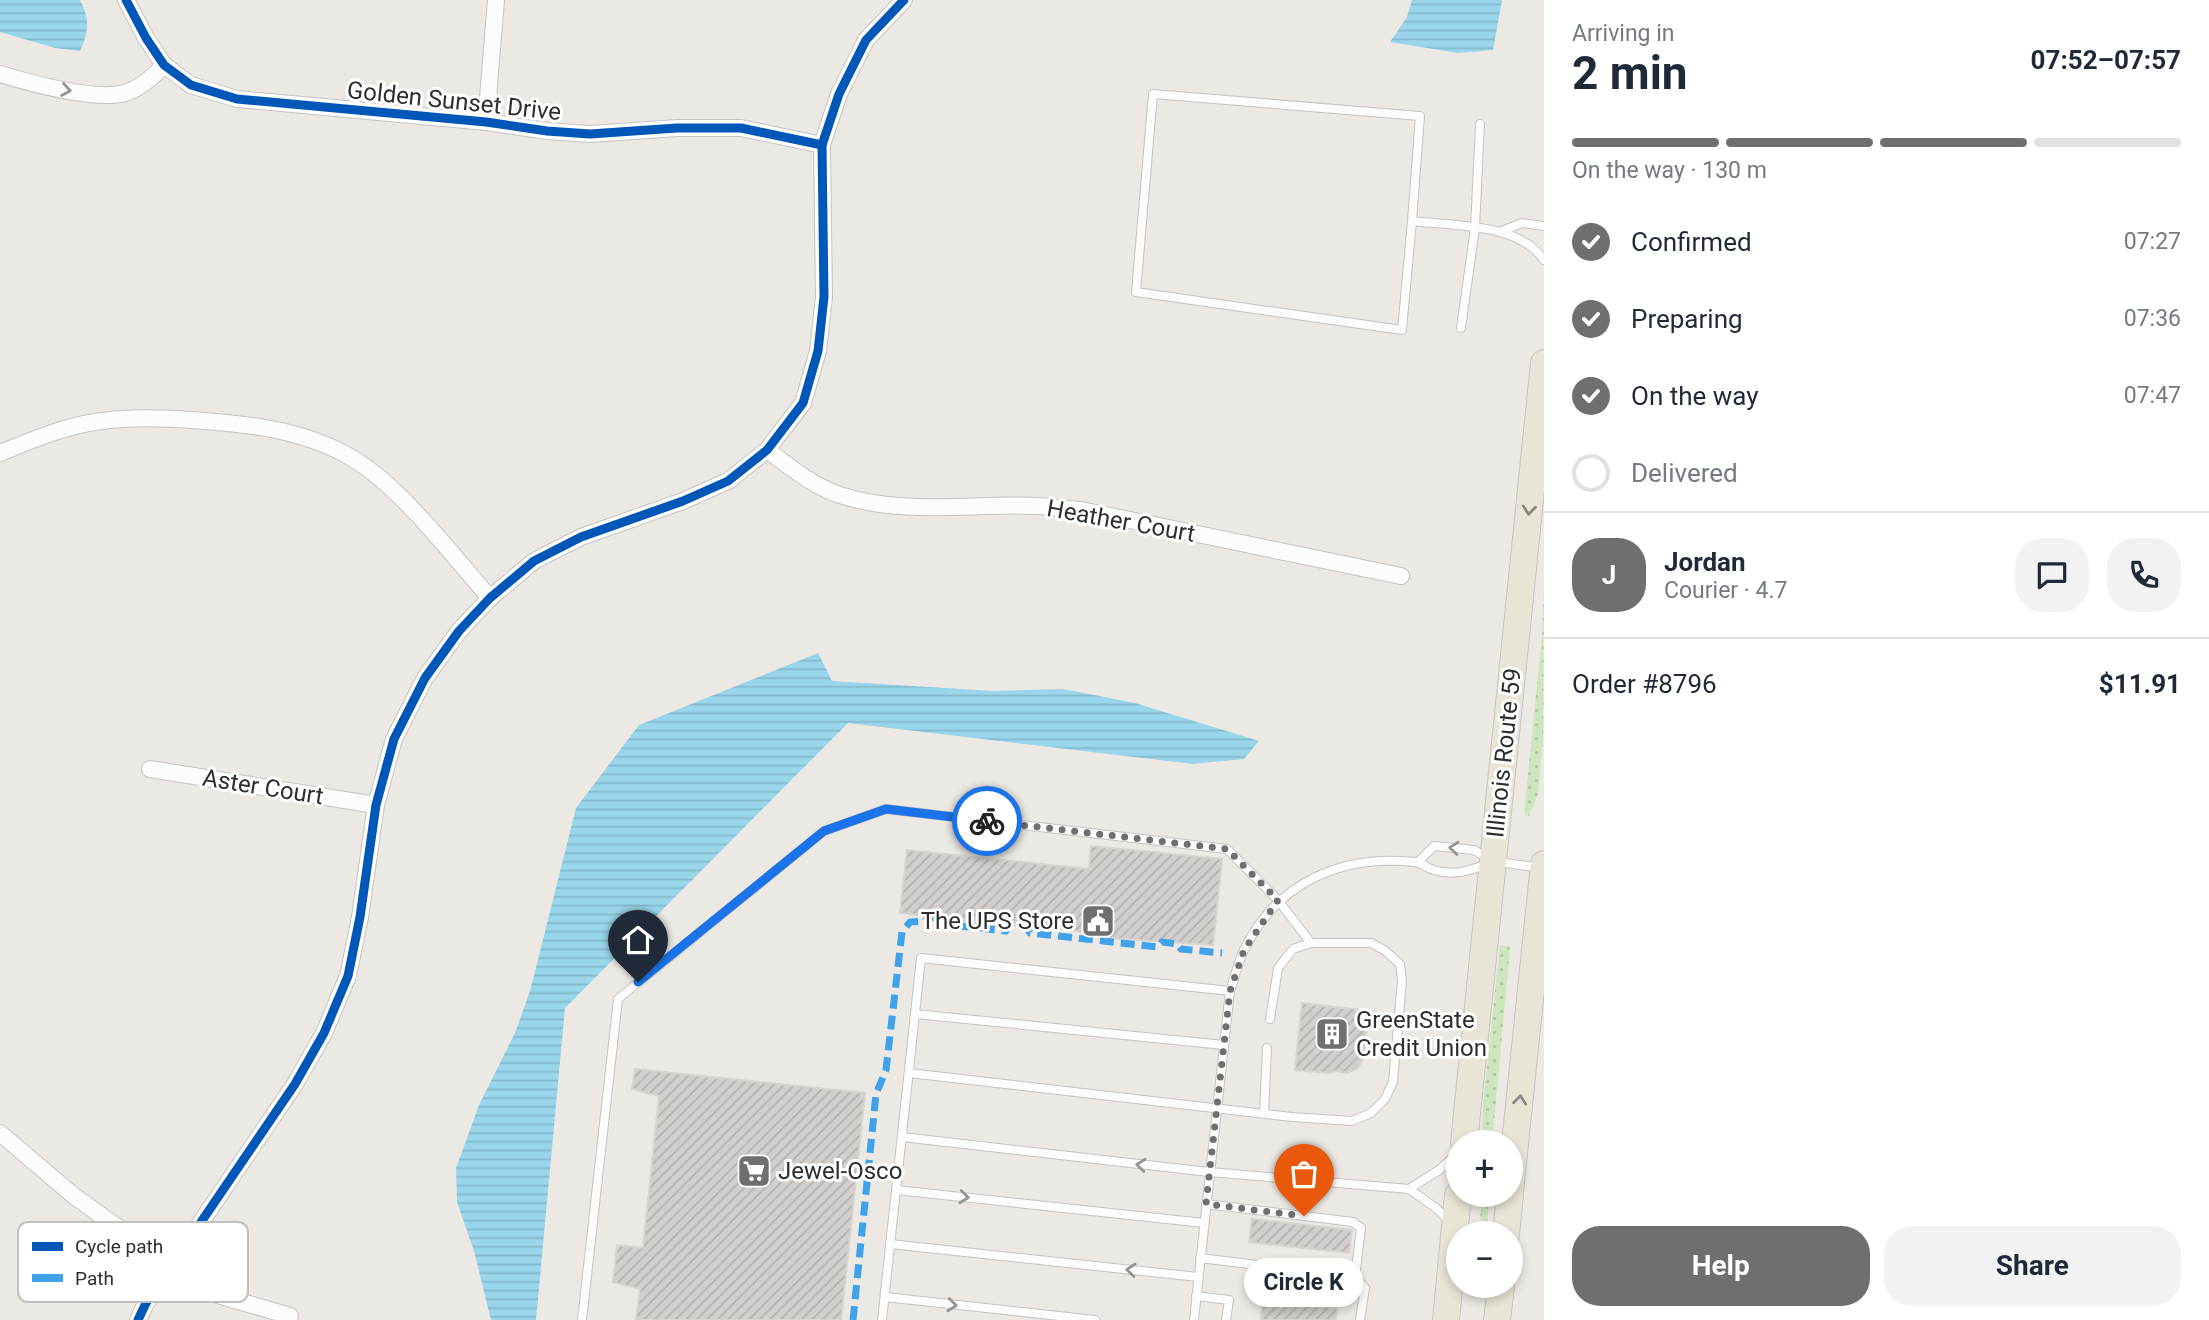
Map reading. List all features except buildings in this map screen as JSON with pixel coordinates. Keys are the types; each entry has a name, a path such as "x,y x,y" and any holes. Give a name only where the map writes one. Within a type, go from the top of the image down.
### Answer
{"main road":[{"name":"Illinois Route 59","path":"1465,1130 1544,363"},
{"path":"1517,1130 1544,867"},
{"path":"1446,1320 1448,1298"},
{"path":"1497,1320 1499,1298"}],"street":[{"name":"Golden Sunset Drive","path":"126,0 164,65 191,85 237,99 590,134 677,128 741,128 822,145"},
{"path":"486,122 496,0"},
{"path":"202,1222 295,1084 324,1032 348,976 360,917 376,805 394,739 425,678 459,631 490,598 534,561 581,537 682,501 728,481 767,450 803,402 818,351 824,297 822,145 839,94 866,40 904,0"},
{"path":"0,74 41,86 88,93 124,94 149,81 164,65"},
{"path":"0,453 36,439 100,421 159,418 251,424 310,438 352,458 394,490 490,598"},
{"name":"Heather Court","path":"767,450 801,476 839,495 877,504 915,508 1036,506 1086,511 1401,576"},
{"name":"Aster Court","path":"150,769 376,805"},
{"path":"0,1133 74,1196 110,1222"},
{"path":"138,1320 147,1302"},
{"path":"242,1302 290,1316"}],"lane":[{"path":"1153,94 1420,116 1412,221 1402,330 1136,292 1153,94"},
{"path":"1461,328 1475,228 1480,124"},
{"path":"1412,221 1502,231 1529,244 1544,260"},
{"path":"1502,231 1522,223 1544,226"},
{"path":"582,1320 618,999 824,831 886,809 1227,849 1278,900 1311,943"},
{"path":"1418,862 1434,846 1475,850 1492,861 1544,867"},
{"path":"1194,1320 1230,991 1244,950 1278,900 1308,880 1339,867 1376,861 1418,862 1435,870 1464,873 1492,861"},
{"path":"909,1073 1352,1121 1371,1113 1385,1099 1393,1082 1402,981 1400,964 1371,943 1311,943 1293,949 1278,968 1270,1019"},
{"path":"882,1320 921,958 1230,991"},
{"path":"915,1014 1224,1045"},
{"path":"1264,1113 1267,1048"},
{"path":"902,1138 1209,1172 1409,1189 1436,1208 1448,1221"},
{"path":"1409,1189 1446,1164"},
{"path":"896,1190 1204,1223"},
{"path":"1206,1204 1353,1222 1362,1228 1355,1277"},
{"path":"890,1244 1198,1277"},
{"path":"1200,1258 1355,1277 1365,1288 1360,1320"},
{"path":"1196,1296 1229,1300 1226,1320"},
{"path":"884,1297 1095,1320"}],"green space":[{"path":"1544,588 1543,740 1538,794 1529,816 1525,815 1525,805 1542,635"},
{"path":"1500,945 1510,946 1493,1130 1482,1130"},
{"path":"1481,1207 1488,1207 1488,1221 1480,1221"}],"water":[{"path":"0,0 80,0 87,26 80,51 55,48 0,32"},
{"path":"1412,0 1502,0 1493,50 1458,53 1390,42 1407,17"},
{"path":"818,653 832,681 993,691 1063,689 1135,703 1259,741 1244,759 1193,764 848,723 565,1008 536,1320 491,1320 474,1251 457,1202 456,1168 479,1105 515,1033 530,991 576,808 639,725"}],"marked path":[{"path":"853,1320 876,1094 886,1070 902,932 910,922 925,921 928,917 949,919 950,925 1006,931 1008,926 1027,928 1030,933 1158,947 1162,942 1177,944 1181,949 1222,953"}],"cycle path":[{"path":"126,0 164,65 191,85 237,99 590,134 677,128 741,128 822,145"},
{"path":"201,1222 295,1084 324,1033 348,976 360,917 376,805 394,739 425,678 459,631 490,598 534,561 581,537 683,501 728,481 767,450 803,403 818,351 824,297 822,145 839,94 866,40 904,0"},
{"path":"138,1320 147,1302"}],"way so far":[{"path":"987,821 1227,849 1278,900 1244,950 1230,991 1206,1204 1304,1216"}],"place":[{"name":"The UPS Store","path":"1098,921"},
{"name":"GreenState Credit Union","path":"1332,1034"},
{"name":"Jewel-Osco","path":"754,1171"},
{"name":"Circle K","path":"1304,1216"}],"route":[{"path":"638,982 824,831 886,809 987,821"}]}
